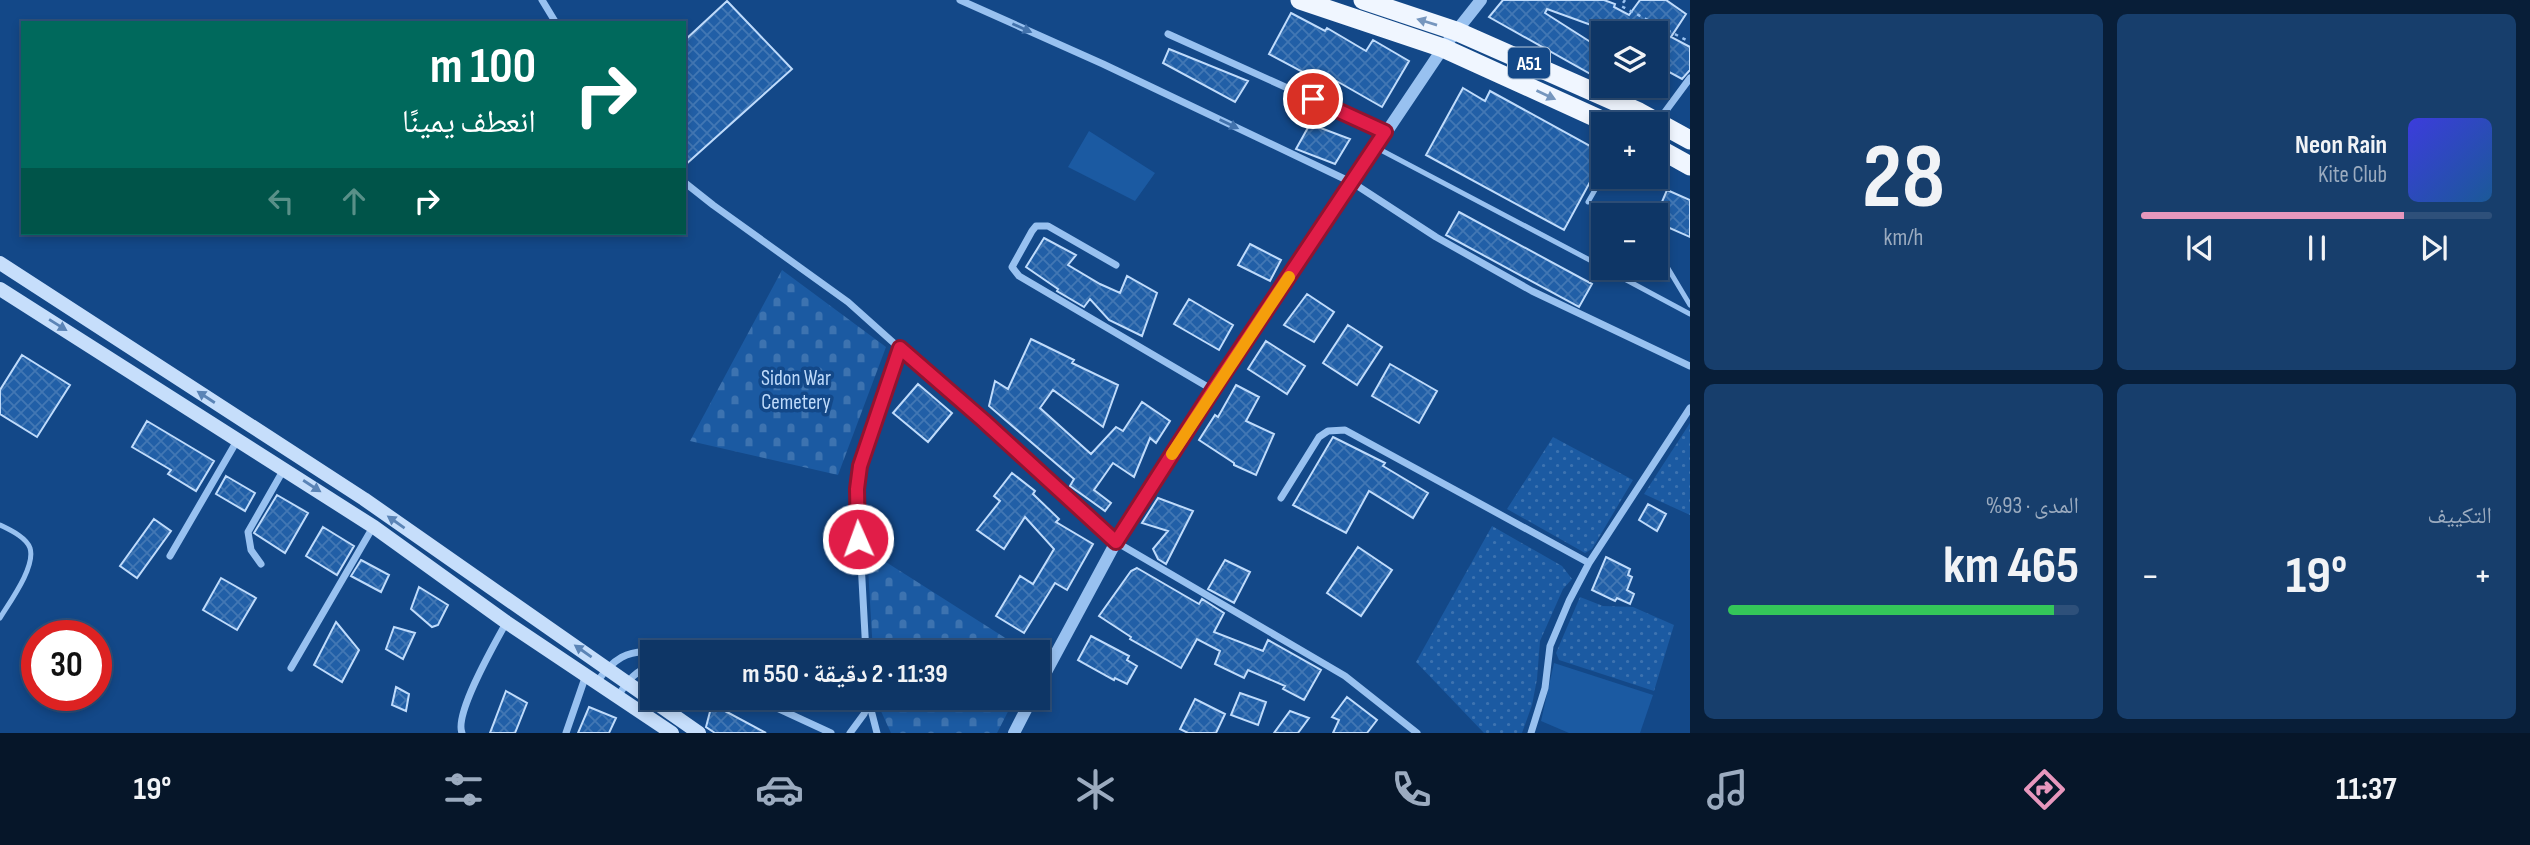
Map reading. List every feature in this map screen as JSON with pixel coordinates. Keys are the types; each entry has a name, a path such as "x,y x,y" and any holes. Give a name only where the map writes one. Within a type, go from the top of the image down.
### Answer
{"highway":[{"name":"A51","path":"1300,0 1443,48 1591,115"},
{"name":"A51","path":"1374,2 1456,31 1635,112"},
{"name":"A51","path":"1668,128 1690,140"},
{"path":"1668,154 1690,166"}],"main road":[{"path":"0,262 360,497 699,733"},
{"path":"0,289 350,511 506,622 671,733"},
{"path":"144,379 155,363"},
{"path":"350,511 360,497"}],"street":[{"path":"542,0 555,21"},
{"path":"960,0 1103,64 1353,183 1436,237 1520,285 1690,366"},
{"path":"1050,665 1116,542 1213,390 1385,132 1443,48 1481,0"},
{"path":"1168,34 1385,132"},
{"path":"1664,112 1690,78"},
{"path":"686,184 825,283 984,421 1116,542 1345,676 1417,733"},
{"path":"1116,265 1042,225 1036,226 1032,231 1012,267 1018,276 1213,390"},
{"path":"865,640 857,489 865,445 900,348"},
{"path":"1531,733 1545,688 1553,635 1588,563 1690,408"},
{"path":"1281,498 1319,437 1328,431 1345,430 1588,563"},
{"path":"170,556 238,439"},
{"path":"261,564 248,544 248,532 285,469"},
{"path":"291,668 374,527"},
{"path":"462,733 460,718 506,622"},
{"path":"566,733 592,678 630,653 640,653"},
{"path":"618,696 627,682 640,670"},
{"path":"781,710 831,733"},
{"path":"850,733 866,710"},
{"path":"871,710 877,733"},
{"path":"1014,733 1026,710"}],"lane":[{"path":"1376,147 1591,260"},
{"path":"1588,202 1596,189"},
{"path":"1668,267 1690,305"},
{"path":"1628,280 1690,314"},
{"path":"0,525 21,537 30,548 31,560 0,618"}],"path":[{"path":"1625,0 1621,6 1690,42"}],"green space":[{"path":"1089,131 1155,173 1135,201 1068,167"},
{"name":"Sidon War Cemetery","path":"782,270 886,347 838,475 690,441"},
{"path":"1690,423 1690,515 1644,494"},
{"path":"1553,437 1633,480 1592,549 1585,553 1507,509"},
{"path":"1492,526 1562,566 1572,579 1563,589 1540,641 1532,705 1522,733 1484,733 1416,662"},
{"path":"867,550 1009,640 872,640"},
{"path":"1580,597 1603,606 1633,607 1674,625 1654,691 1559,660 1556,653"},
{"path":"1554,663 1653,695 1640,733 1569,733 1541,721"},
{"path":"880,710 1009,710 997,733 891,733"}],"building":[{"path":"1503,0 1604,0 1615,4 1614,7 1629,15 1640,0 1666,0 1686,14 1671,37 1690,47 1690,70 1682,79 1668,71 1668,21 1591,21 1591,25 1547,9 1545,13 1591,42 1591,74 1489,17"},
{"path":"727,1 792,69 686,164 686,39"},
{"path":"1291,13 1325,31 1327,28 1366,51 1373,40 1409,61 1382,107 1333,79 1329,86 1269,54"},
{"path":"1169,49 1248,81 1235,102 1163,63"},
{"path":"1463,88 1485,101 1490,91 1591,146 1591,180 1564,230 1426,155"},
{"path":"1310,124 1350,139 1335,164 1296,149"},
{"path":"1667,190 1690,200 1690,237 1668,227 1668,203 1662,203"},
{"path":"1459,212 1592,284 1579,307 1446,235"},
{"path":"1044,238 1076,255 1068,265 1100,284 1120,293 1127,276 1157,293 1142,336 1109,320 1090,299 1084,307 1057,291 1058,289 1026,267"},
{"path":"1250,244 1281,260 1270,281 1238,265"},
{"path":"1307,294 1334,312 1314,342 1284,325"},
{"path":"1189,299 1233,325 1219,350 1174,324"},
{"path":"1348,325 1382,347 1357,385 1323,363"},
{"path":"1031,339 1118,385 1103,427 1053,390 1040,408 1091,454 1116,427 1123,431 1142,402 1170,421 1156,443 1150,438 1134,477 1113,463 1094,490 1111,503 1105,511 1070,486 1074,479 989,406 995,381 1008,389"},
{"path":"1266,341 1305,366 1287,394 1248,369"},
{"path":"22,355 70,385 37,437 0,414 0,390"},
{"path":"1390,364 1437,391 1419,423 1372,396"},
{"path":"918,384 952,413 928,442 893,413"},
{"path":"1236,385 1259,397 1246,421 1274,434 1256,475 1234,465 1199,440 1215,415 1218,417"},
{"path":"147,421 214,461 196,491 168,474 171,470 132,447"},
{"path":"1333,437 1385,463 1383,466 1428,493 1413,518 1369,491 1346,533 1293,505"},
{"path":"1012,473 1035,491 1033,494 1059,519 1056,522 1093,544 1067,590 1055,583 1024,633 996,616 1020,576 1033,584 1054,549 1025,517 1004,549 977,530 1000,501 994,496"},
{"path":"226,476 255,493 245,511 216,494"},
{"path":"277,495 308,513 285,553 254,533"},
{"path":"1158,498 1193,511 1166,564 1158,559 1153,549 1168,531 1142,523"},
{"path":"1648,504 1666,514 1657,531 1639,520"},
{"path":"154,519 171,531 137,578 120,566"},
{"path":"323,527 354,546 337,575 306,556"},
{"path":"1358,547 1392,570 1361,616 1327,593"},
{"path":"1606,557 1630,569 1628,575 1632,577 1627,590 1634,594 1630,604 1617,598 1615,601 1592,590"},
{"path":"361,560 389,575 381,592 351,576"},
{"path":"1225,560 1250,572 1234,603 1208,589"},
{"path":"1137,568 1199,604 1202,599 1224,613 1214,632 1263,651 1268,640 1321,670 1304,700 1283,689 1285,686 1248,670 1244,678 1215,664 1220,651 1197,639 1181,668 1130,639 1131,637 1099,616 1131,571"},
{"path":"221,578 256,598 237,630 203,610"},
{"path":"419,587 448,605 438,625 432,627 411,609"},
{"path":"336,622 359,650 342,682 314,665"},
{"path":"394,627 415,633 403,659 386,649"},
{"path":"1091,636 1129,656 1127,660 1137,666 1127,684 1115,678 1114,680 1078,660"},
{"path":"396,687 409,694 406,711 392,705"},
{"path":"506,691 527,703 515,733 490,733"},
{"path":"1240,693 1266,702 1258,725 1231,715"},
{"path":"1347,697 1377,720 1367,733 1333,733 1339,720 1332,717"},
{"path":"1195,699 1225,714 1216,733 1188,733 1180,729"},
{"path":"589,707 616,718 609,733 578,733"},
{"path":"710,710 723,710 766,733 715,733 706,727"},
{"path":"1290,711 1309,718 1298,733 1274,733"}],"slow traffic":[{"path":"1172,454 1289,277"}],"route":[{"path":"858,539 857,489 860,466 900,348 1116,542 1213,390 1385,132 1313,99"}]}
